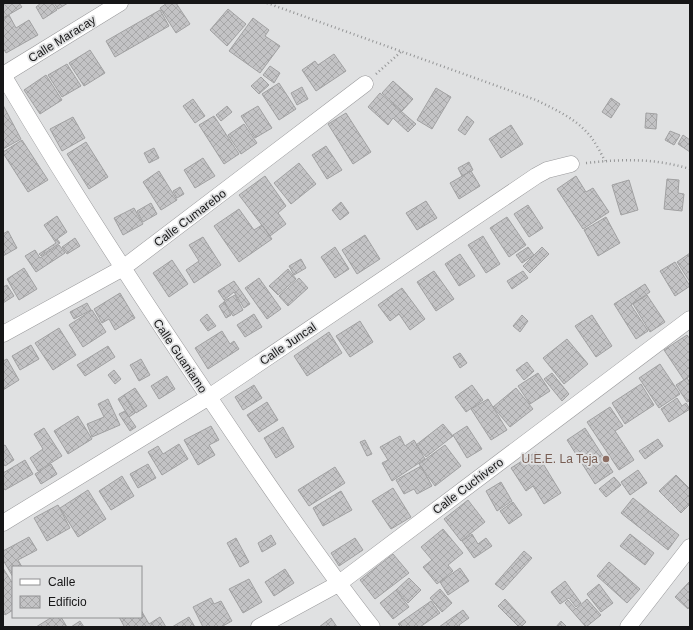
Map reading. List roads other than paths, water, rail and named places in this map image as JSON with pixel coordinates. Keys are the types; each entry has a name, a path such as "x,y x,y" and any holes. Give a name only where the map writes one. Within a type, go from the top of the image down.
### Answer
{"street":[{"name":"Calle Maracay","path":"3,75 120,3"},
{"name":"Calle Guaniamo","path":"3,75 33,126 152,315 338,584 372,627"},
{"name":"Calle Cumarebo","path":"3,334 123,268 365,84"},
{"name":"Calle Juncal","path":"3,523 208,397 536,176 547,170 571,164"},
{"name":"Calle Cuchivero","path":"259,627 338,584 690,319"},
{"path":"628,627 690,547"}],"place":[{"name":"U.E.E. La Teja","path":"606,459"}]}
